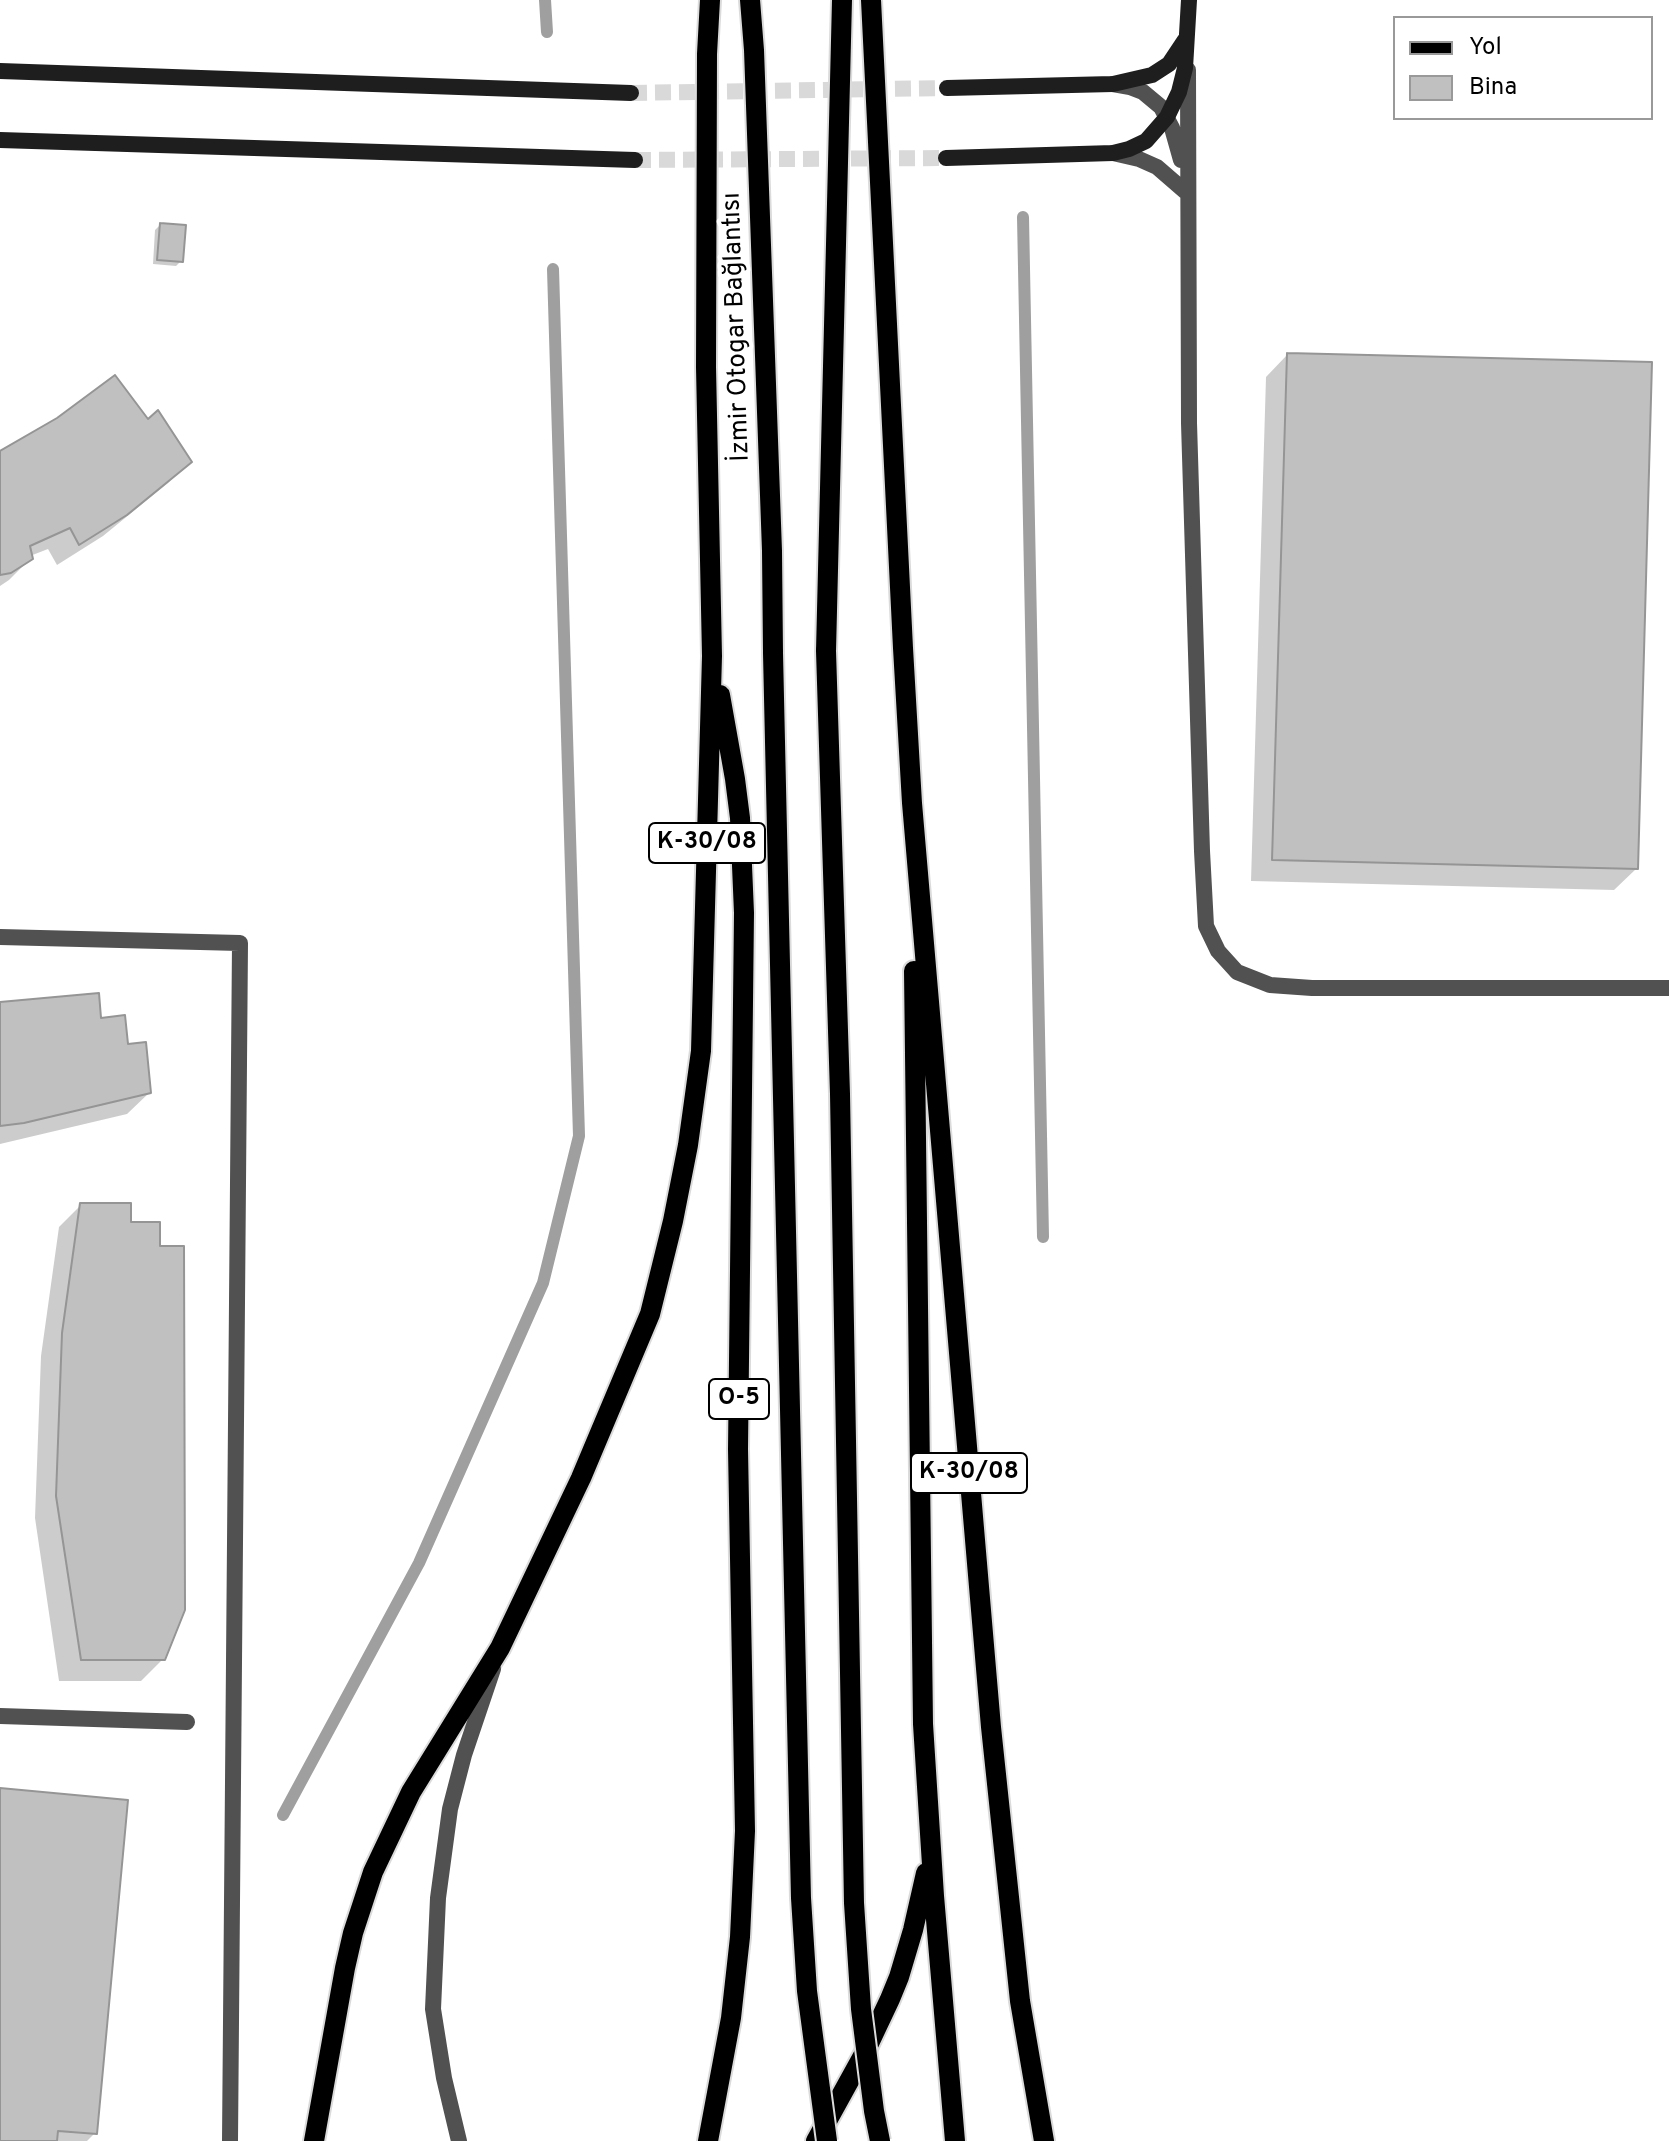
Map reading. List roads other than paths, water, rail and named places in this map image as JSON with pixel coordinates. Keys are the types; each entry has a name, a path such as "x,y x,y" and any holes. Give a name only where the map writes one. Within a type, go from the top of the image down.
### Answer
{"main road":[{"name":"K-30/08","path":"500,1648 581,1478 650,1314 688,1145 701,1051 712,656 706,367 707,54 710,0"},
{"name":"İzmir Otogar Bağlantısı","path":"750,0 755,65 772,551 801,1898 807,1991 827,2141"},
{"path":"842,0 826,651 840,1094 854,1903 861,2009 880,2141"},
{"name":"K-30/08","path":"871,0 912,803 992,1741 1020,2001 1044,2141"},
{"path":"946,158 1113,153 1146,141 1167,117 1179,92 1185,68 1189,0"},
{"path":"947,88 1113,84 1152,75 1169,64 1188,35"},
{"path":"0,71 631,93"},
{"path":"0,140 635,160"},
{"name":"O-5","path":"708,2141 731,2018 740,1937 745,1831 738,1449 744,913 740,818 712,656"},
{"path":"912,803 923,1724 955,2141"},
{"path":"314,2141 345,1968 373,1872 411,1792 500,1648"},
{"path":"816,2141 882,2020 899,1977 931,1848"}],"street":[{"path":"1188,35 1189,423 1202,851 1206,926 1218,951 1237,972 1270,985 1312,988 1669,988"},
{"path":"1113,84 1143,92 1161,107 1177,140 1187,193"},
{"path":"1113,153 1157,167 1187,193"},
{"path":"0,937 240,943 230,2141"},
{"name":"K-30/08","path":"459,2141 444,2078 433,2009 438,1898 450,1809 464,1755 500,1648"},
{"path":"0,1716 187,1722"}],"waterway":[{"path":"545,0 547,32"},
{"path":"1023,217 1043,1237"},
{"path":"283,1815 419,1563 543,1283 579,1136 553,269"}],"tunnel":[{"path":"631,93 947,88"},
{"path":"635,160 946,158"}]}
